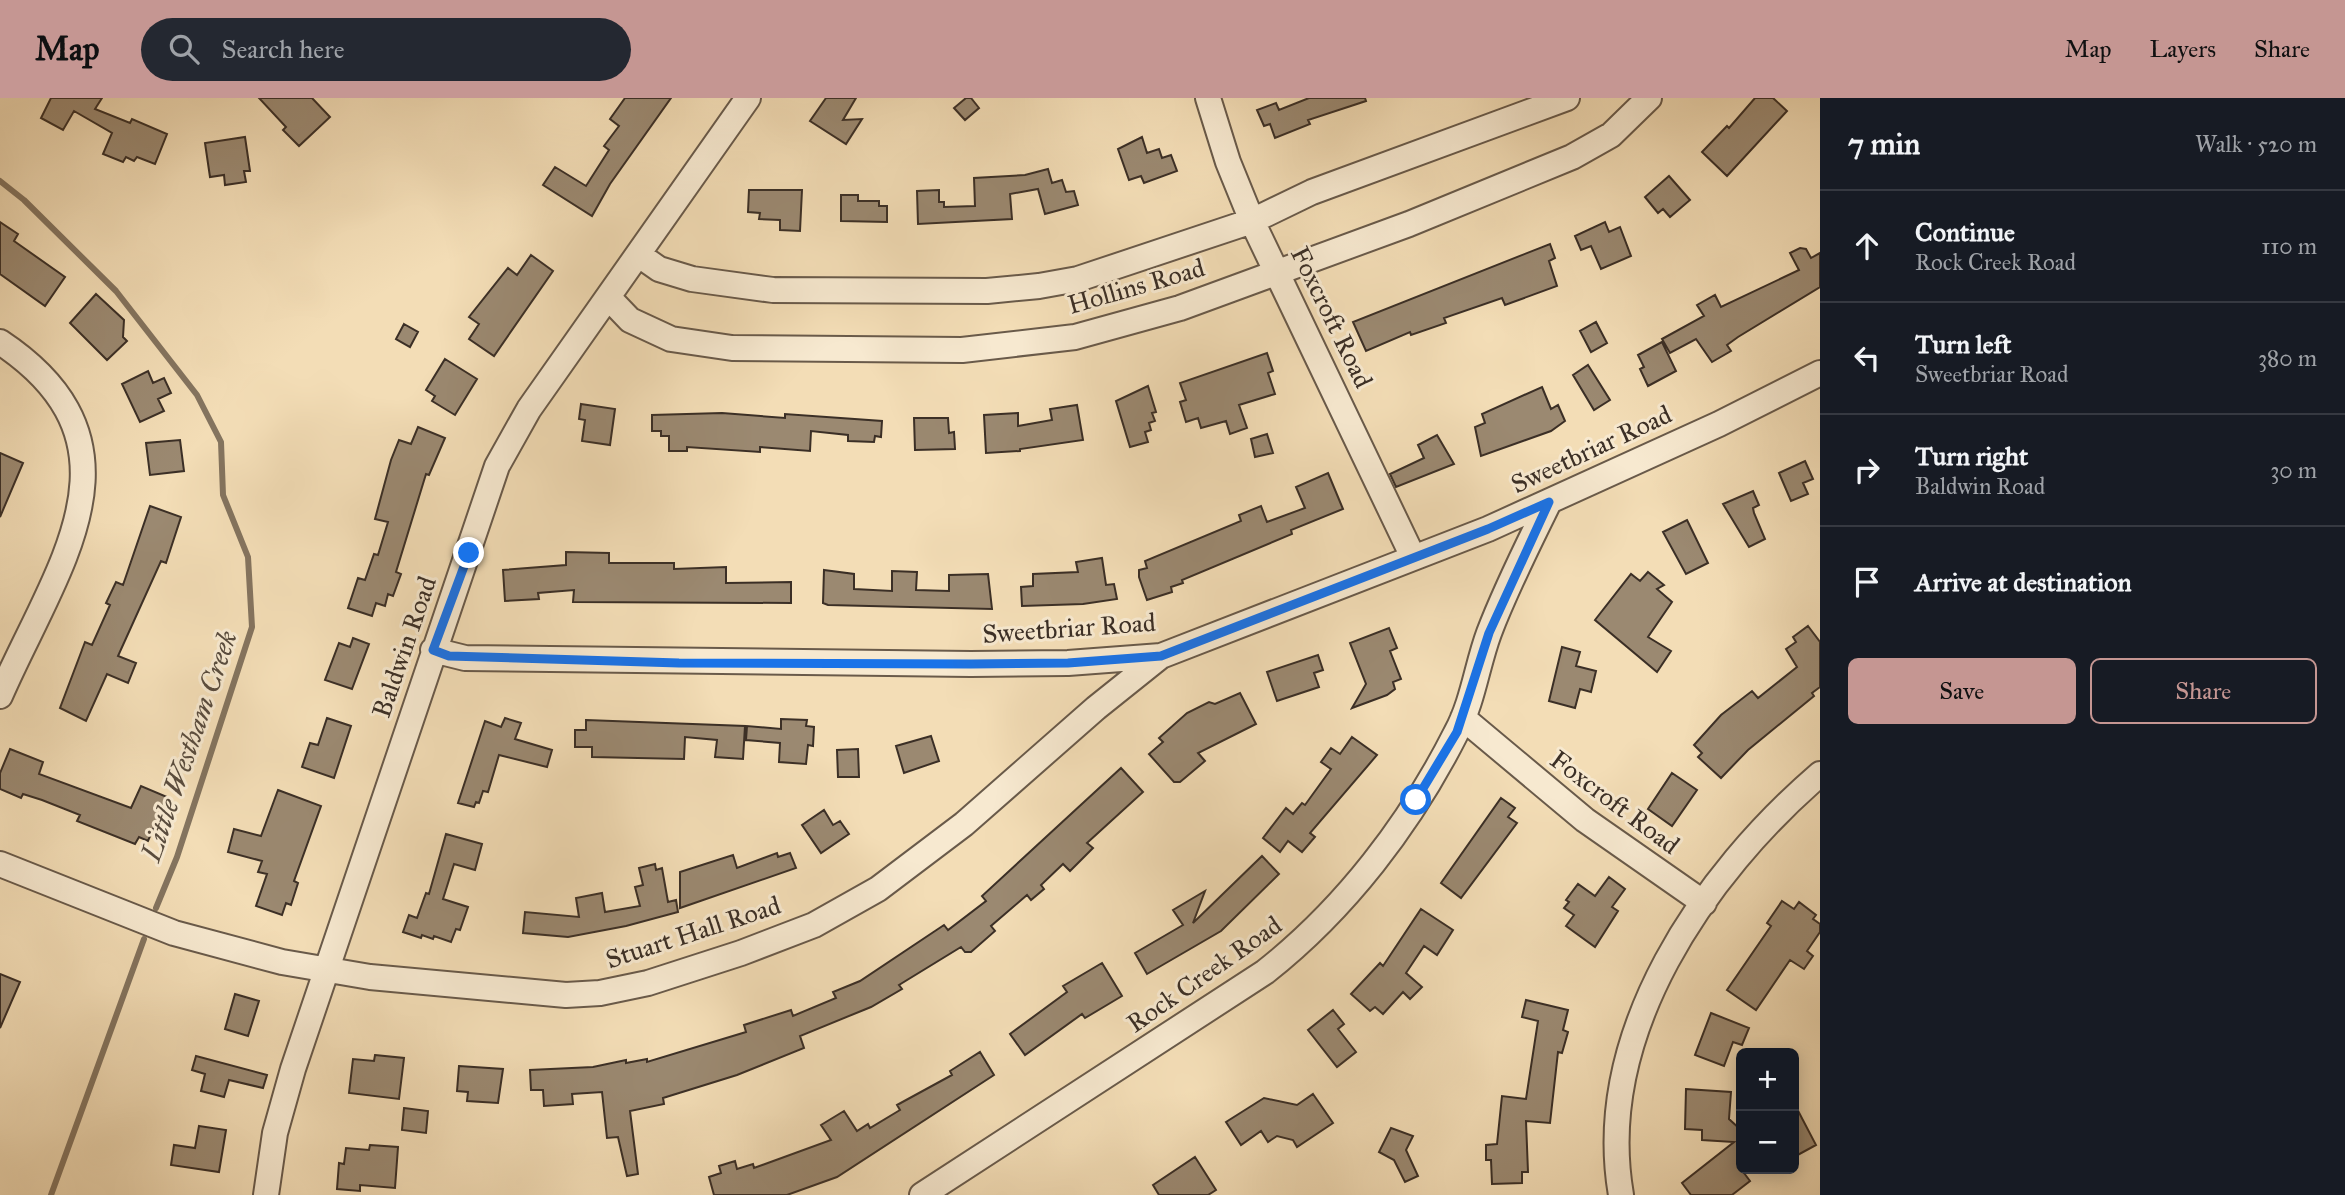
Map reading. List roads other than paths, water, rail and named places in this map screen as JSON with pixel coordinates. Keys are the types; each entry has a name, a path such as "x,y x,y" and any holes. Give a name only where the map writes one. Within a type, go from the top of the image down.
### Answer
{"street":[{"name":"Baldwin Road","path":"266,1195 275,1133 325,970 433,650 505,450 529,409 748,98"},
{"name":"Foxcroft Road","path":"1208,98 1228,162 1252,221 1413,557"},
{"name":"Hollins Road","path":"639,255 659,269 726,286 773,290 987,291 1078,279 1252,221 1312,192 1567,98"},
{"name":"Hollins Road","path":"608,297 630,320 671,339 732,348 962,350 1075,337 1180,309 1409,224 1572,157 1611,135 1649,98"},
{"path":"0,342 38,371 58,393 78,434 85,482 83,500 66,553 0,696"},
{"name":"Sweetbriar Road","path":"433,650 465,658 693,663 1068,663 1161,656 1488,529 1720,424 1820,373"},
{"name":"Rock Creek Road","path":"922,1195 1216,1006 1307,939 1338,906 1382,850 1416,800 1463,718 1489,633 1549,502"},
{"name":"Stuart Hall Road","path":"0,864 174,933 230,950 325,970 566,995 648,983 741,953 814,925 878,889 964,824 1161,656"},
{"name":"Foxcroft Road","path":"1463,718 1585,820 1704,903"},
{"path":"1621,1195 1618,1126 1623,1081 1649,999 1671,952 1704,903 1762,830 1820,774"}],"waterway":[{"name":"Little Westham Creek","path":"0,181 24,200 116,291 197,395 221,442 223,495 248,557 252,627 177,857 156,908"},
{"name":"Little Westham Creek","path":"51,1195 144,939"}]}
